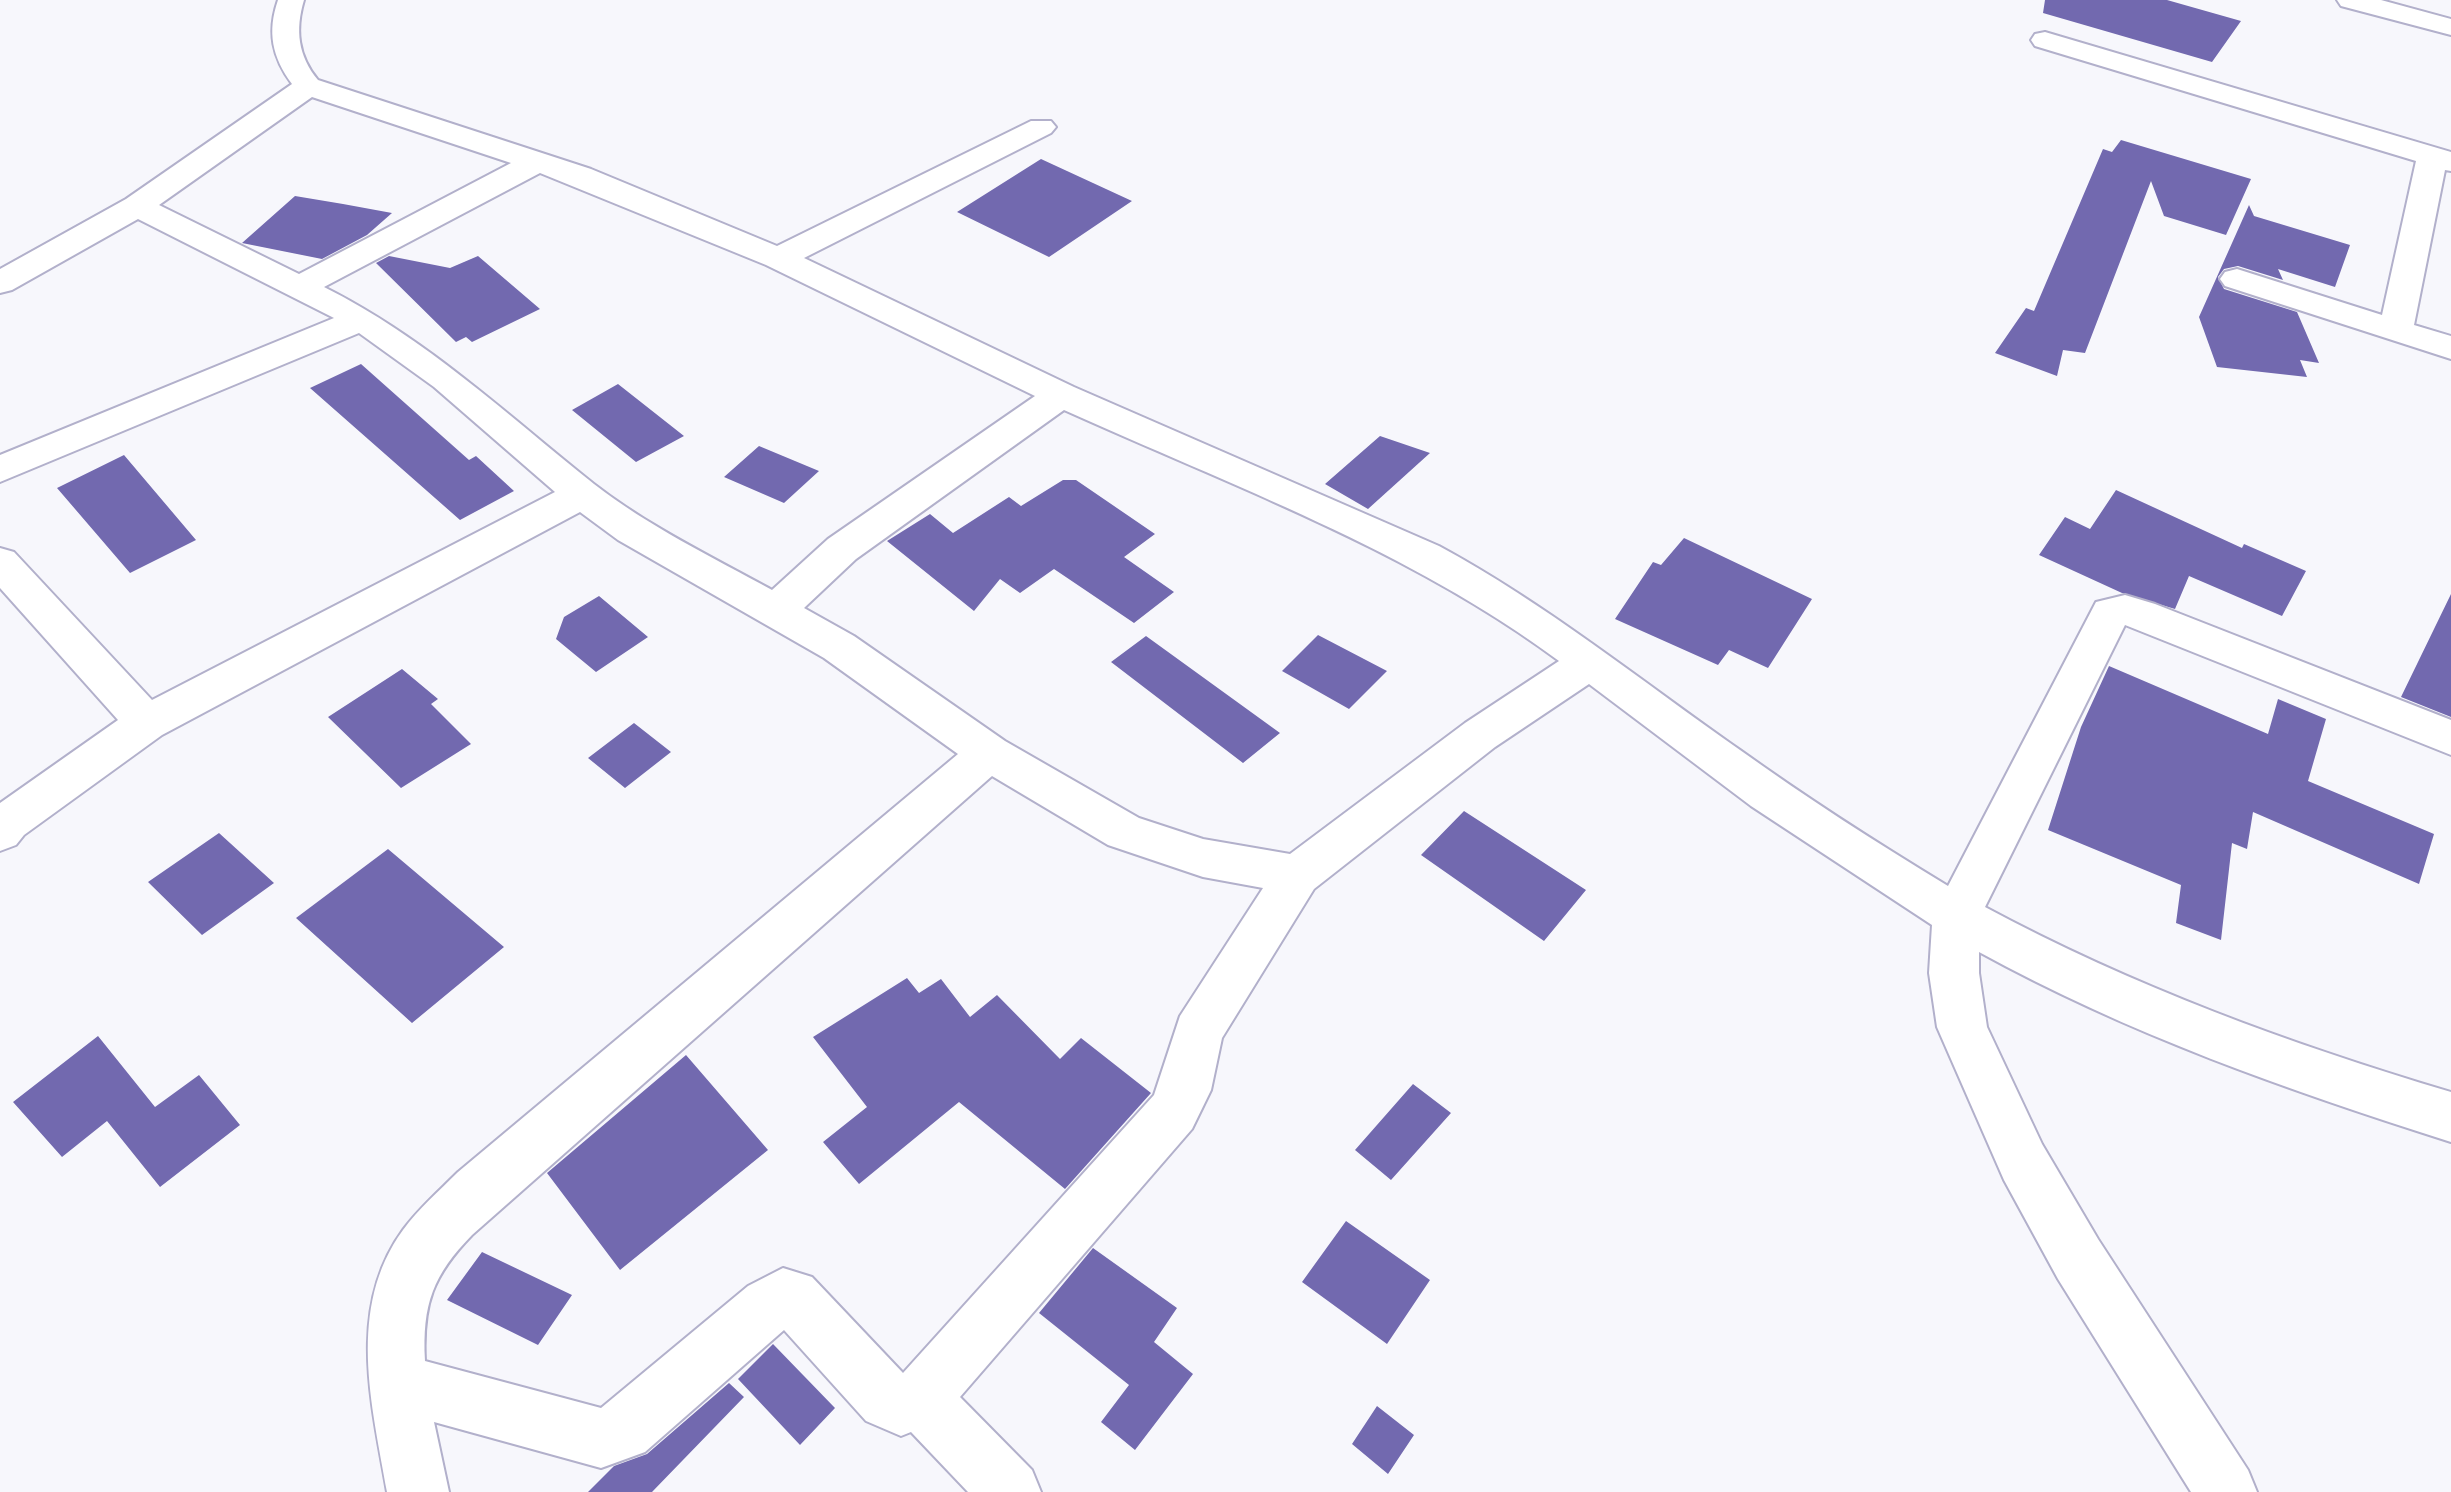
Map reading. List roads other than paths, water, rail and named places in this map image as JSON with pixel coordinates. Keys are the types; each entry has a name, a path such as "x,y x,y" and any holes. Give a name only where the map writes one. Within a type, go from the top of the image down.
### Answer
{"street":[{"path":"291,0 284,35 286,56 308,86 537,162 778,258 1061,395 1425,556 1483,586 1764,791 1957,915 2072,975 2164,1014 2393,1100 2451,1117"},
{"path":"2350,0 2451,27"},
{"path":"2045,40 2442,160 2396,330"},
{"path":"0,283 137,206 308,86"},
{"path":"778,258 1041,127"},
{"path":"301,286 537,162"},
{"path":"137,206 362,319 447,379 582,494 632,530 839,647 989,753 1124,832 1154,845 1203,858 1297,875"},
{"path":"2237,279 2451,348"},
{"path":"0,469 362,319"},
{"path":"776,610 842,549 1061,395"},
{"path":"0,832 8,822 147,723 582,494"},
{"path":"0,562 147,723"},
{"path":"2226,1492 2078,1259 2023,1162 1962,1027 1954,973 1957,915 2110,613 2125,610 2141,615 2451,738"},
{"path":"399,1383 583,1434 612,1436 624,1431 783,1296 792,1297 887,1400 901,1406 920,1398 1173,1112 1185,1090 1198,1032 1297,875 1480,735 1589,662"},
{"path":"418,1492 399,1383 395,1314 415,1260 477,1191 989,753"},
{"path":"920,1398 1010,1492"}]}
